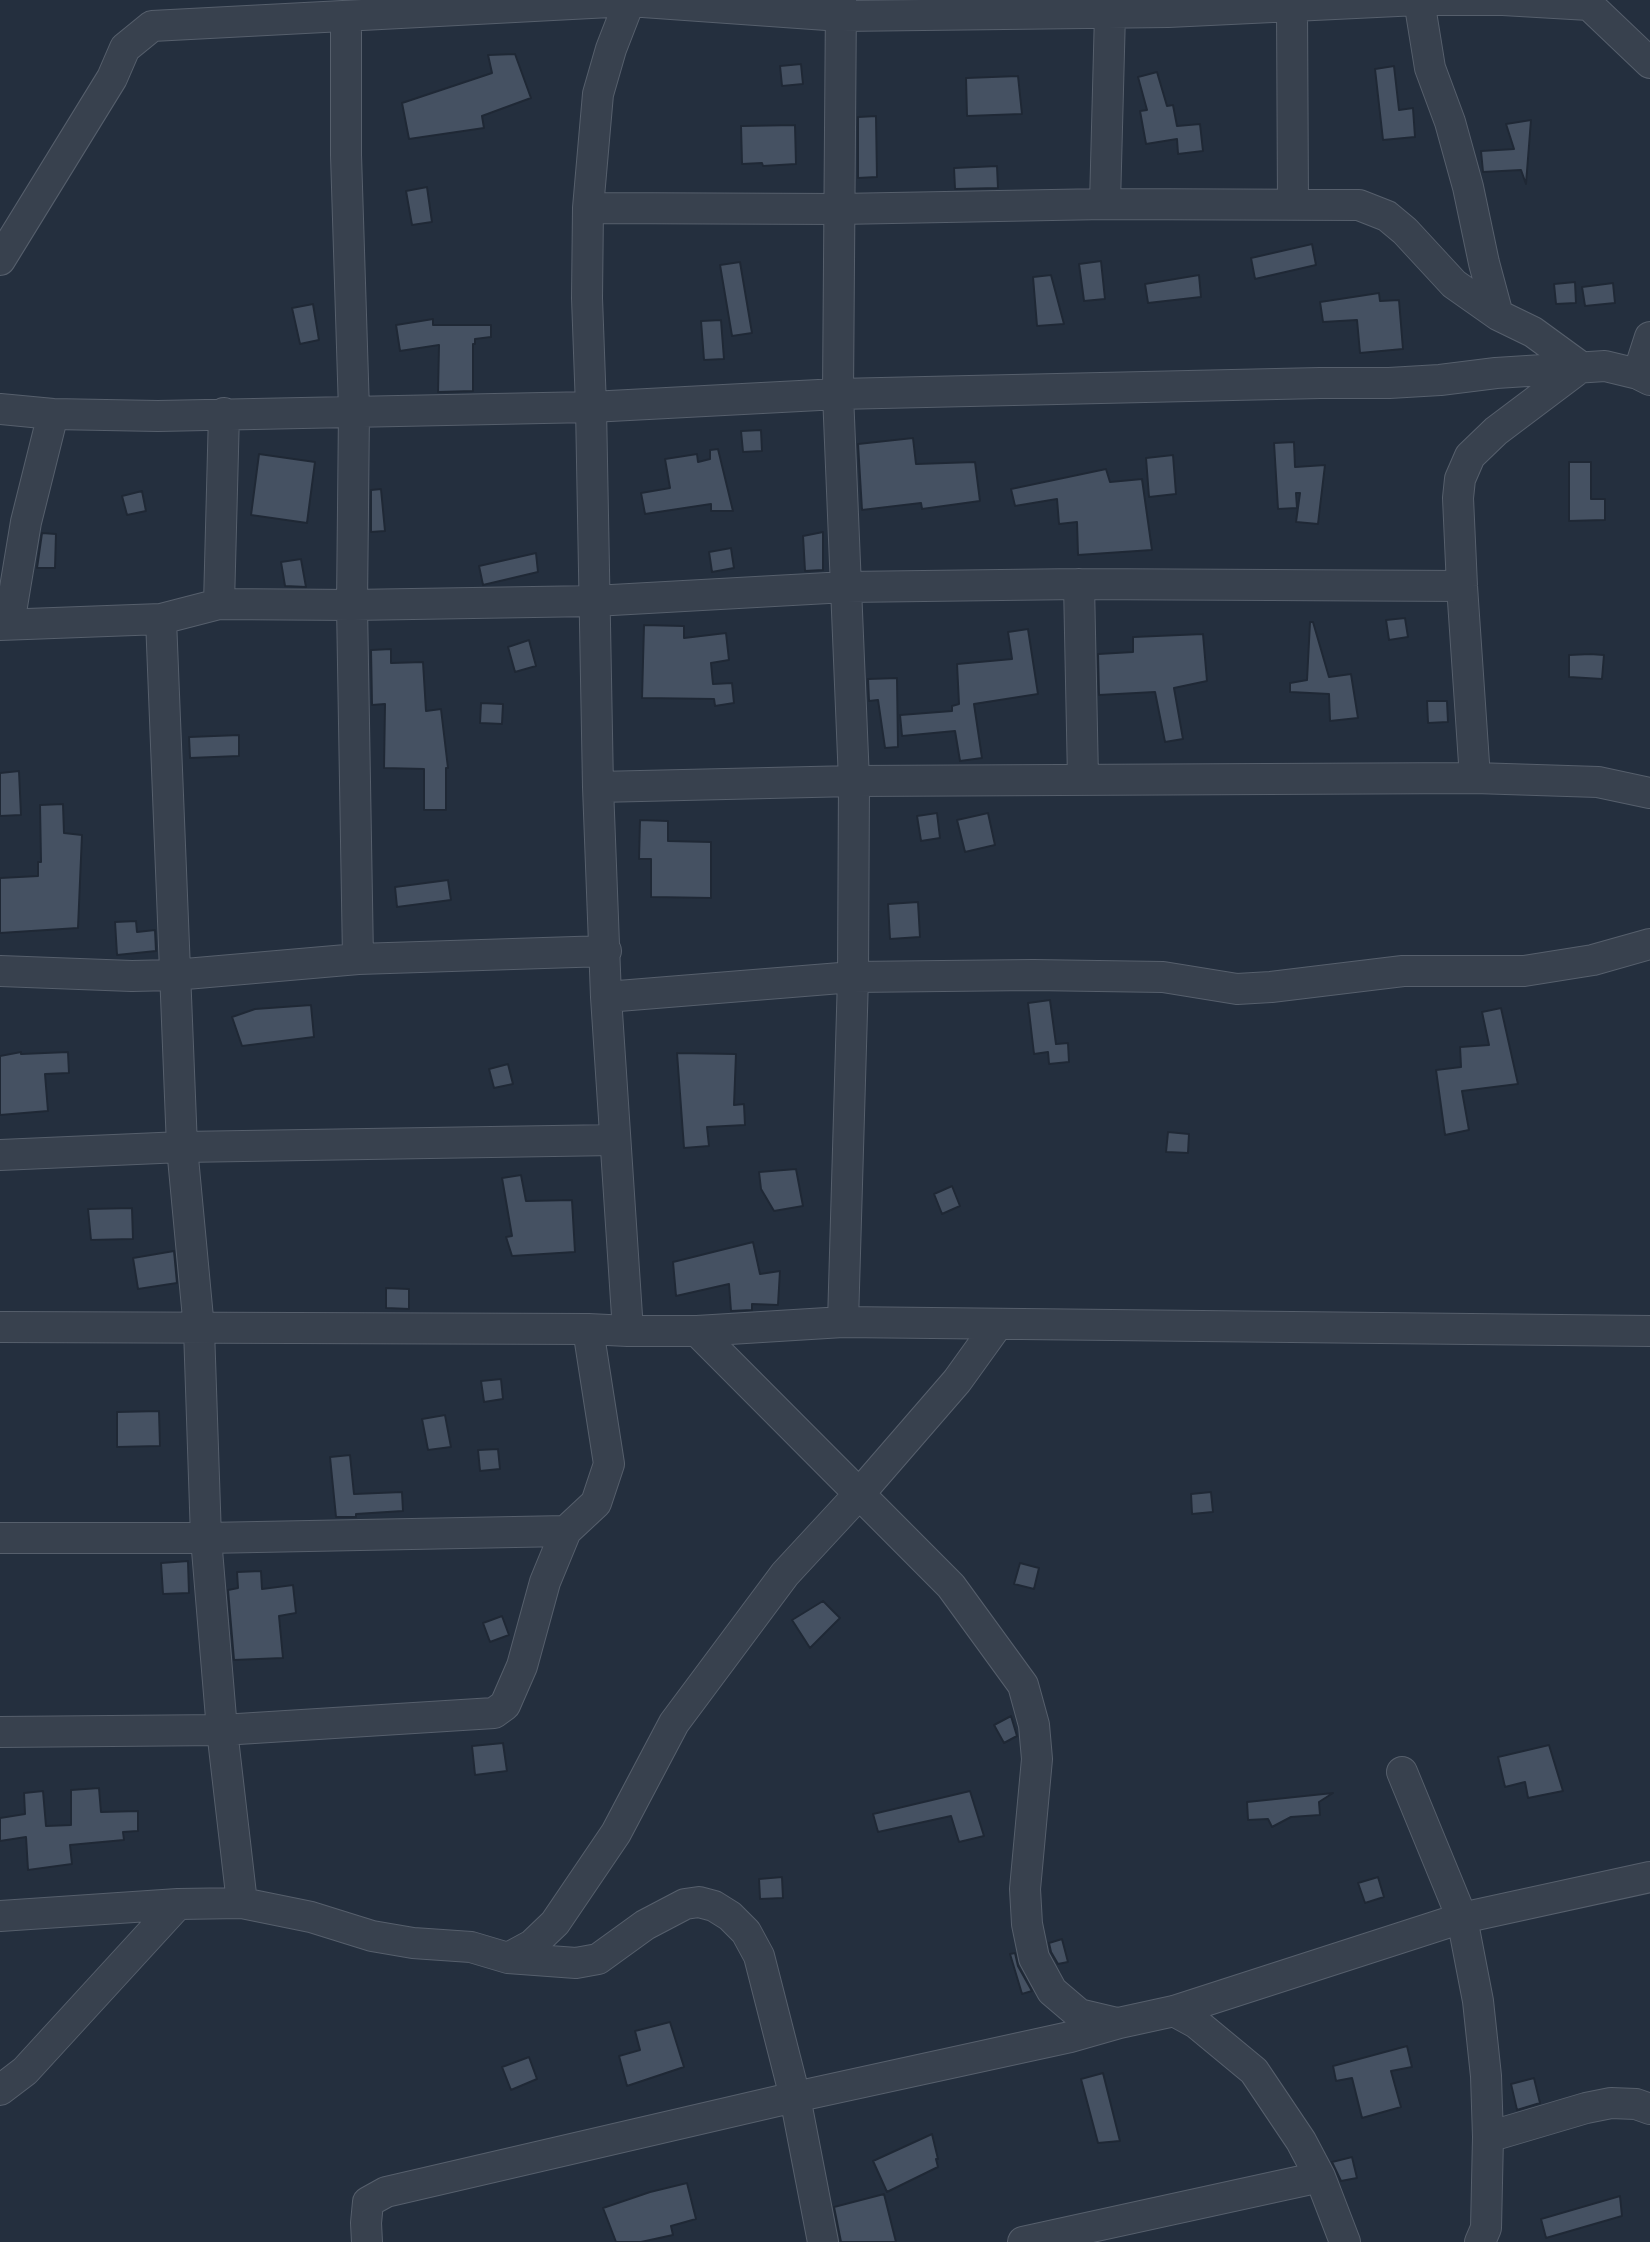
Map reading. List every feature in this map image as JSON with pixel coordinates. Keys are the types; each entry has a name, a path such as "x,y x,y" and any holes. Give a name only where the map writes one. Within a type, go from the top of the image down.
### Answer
{"street":[{"path":"0,260 112,78 125,48 152,26 629,1 1110,13 1418,0 1430,68 1450,122 1468,187 1498,315"},
{"path":"1438,0 1589,5 1650,63"},
{"path":"628,1331 606,997 587,298 588,208 598,94 629,1"},
{"path":"1292,7 1293,204"},
{"path":"841,8 838,394 854,781 853,977 843,1322"},
{"path":"1105,204 1110,13"},
{"path":"346,16 346,155 354,411 352,605 358,959"},
{"path":"588,208 1359,205 1374,209 1405,231 1454,284 1498,315 1533,332 1581,367"},
{"path":"0,409 53,414 158,416 591,407 838,394 1389,383 1605,366 1644,377 1650,337"},
{"path":"1475,778 1462,586 1460,479 1470,456 1496,431 1581,367"},
{"path":"219,604 224,413"},
{"path":"53,414 4,625 161,619 219,604 594,601 846,587 1079,584 1462,586"},
{"path":"1079,584 1083,779"},
{"path":"161,619 182,1147 199,1329 206,1538 222,1730 242,1903"},
{"path":"598,787 854,781 1475,778 1598,782 1650,793"},
{"path":"606,997 853,977 1149,977 1237,989 1403,971 1524,971 1593,960 1650,944"},
{"path":"0,971 174,975 358,959 606,951"},
{"path":"0,1155 182,1147 615,1140"},
{"path":"0,1327 697,1331 843,1322 1650,1331"},
{"path":"508,1958 532,1945 555,1923 616,1833 674,1723 785,1574 957,1381 998,1324"},
{"path":"0,1732 222,1730 494,1713 505,1705 522,1666 545,1582 566,1531 596,1503 609,1464 588,1329"},
{"path":"697,1331 951,1586 1023,1685 1034,1725 1037,1759 1025,1889 1027,1924 1034,1958 1052,1991 1079,2014 1119,2023"},
{"path":"0,1538 206,1538 566,1531"},
{"path":"1402,1772 1462,1918 1480,2016 1488,2137 1486,2228 1480,2242"},
{"path":"367,2242 368,2202 386,2192 1174,2011 1462,1918 1642,1879 1650,1852"},
{"path":"0,1916 178,1904 242,1903 311,1917 372,1936 413,1943 471,1947 508,1958 576,1963 598,1959 645,1925 685,1904 699,1902 714,1906 746,1932 759,1956 795,2097 823,2242"},
{"path":"0,2090 25,2071 178,1904"},
{"path":"1174,2011 1196,2023 1254,2071 1301,2141 1320,2177 1345,2242"},
{"path":"1488,2137 1611,2103 1636,2104 1650,2109"},
{"path":"1023,2242 1105,2233 1320,2177"}],"building":[{"path":"515,54 531,98 482,116 484,128 409,139 402,103 492,73 488,55"},
{"path":"801,64 803,84 782,86 780,66"},
{"path":"1394,66 1399,110 1413,108 1415,137 1383,140 1375,69"},
{"path":"1157,72 1167,106 1173,105 1177,126 1200,124 1203,151 1178,154 1177,139 1146,144 1140,111 1147,110 1138,77"},
{"path":"1018,76 1022,114 967,116 966,78"},
{"path":"876,116 877,177 858,178 858,117"},
{"path":"1531,120 1526,184 1521,170 1483,172 1481,151 1514,149 1506,124"},
{"path":"795,125 796,164 742,164 741,126"},
{"path":"997,166 998,188 955,189 954,168"},
{"path":"427,187 432,222 412,225 406,191"},
{"path":"1312,244 1316,265 1255,279 1251,258"},
{"path":"1101,261 1105,299 1084,301 1079,264"},
{"path":"740,262 752,333 732,336 720,265"},
{"path":"1051,275 1064,324 1037,326 1033,277"},
{"path":"1199,275 1201,297 1148,303 1145,284"},
{"path":"1575,282 1576,303 1556,304 1554,284"},
{"path":"1613,283 1615,303 1585,306 1582,287"},
{"path":"1379,293 1380,301 1399,300 1403,349 1360,353 1357,320 1323,322 1320,302"},
{"path":"313,304 319,340 300,344 292,308"},
{"path":"433,319 433,325 491,325 491,337 475,339 473,344 473,391 438,392 439,345 400,351 396,325"},
{"path":"721,320 724,359 704,360 701,321"},
{"path":"761,430 762,451 743,452 741,431"},
{"path":"913,438 916,464 975,462 980,501 922,509 921,503 862,510 858,444"},
{"path":"1294,442 1295,467 1325,465 1318,524 1296,522 1300,493 1296,493 1297,508 1278,509 1274,443"},
{"path":"718,449 733,511 711,511 711,504 645,514 641,493 670,488 665,459 697,454 698,462 710,459 710,450"},
{"path":"259,454 315,462 307,523 251,515"},
{"path":"1173,455 1176,494 1149,497 1146,458"},
{"path":"1569,462 1591,462 1591,499 1605,499 1605,520 1569,521"},
{"path":"1106,469 1110,482 1142,479 1152,550 1078,555 1077,522 1059,524 1057,499 1015,506 1011,489"},
{"path":"381,489 385,531 371,532 371,490"},
{"path":"142,491 146,511 127,515 122,496"},
{"path":"823,532 823,570 805,571 803,536"},
{"path":"42,533 56,534 55,568 37,568"},
{"path":"731,548 734,568 712,572 709,552"},
{"path":"536,553 538,572 483,585 479,566"},
{"path":"301,559 306,587 285,586 281,562"},
{"path":"1405,618 1408,637 1389,640 1386,620"},
{"path":"1310,622 1313,622 1329,677 1351,674 1358,718 1330,721 1329,694 1290,692 1290,683 1307,680"},
{"path":"644,625 684,626 684,638 726,633 729,660 711,663 713,684 732,683 734,703 715,706 714,699 642,698"},
{"path":"1028,629 1038,694 974,704 982,758 960,761 955,731 902,736 900,715 952,711 952,706 959,704 957,664 1012,659 1008,632"},
{"path":"1203,634 1207,681 1174,688 1183,739 1165,742 1155,692 1099,695 1098,654 1133,652 1133,637"},
{"path":"529,640 536,666 515,672 508,647"},
{"path":"391,649 391,663 423,662 426,711 441,709 448,768 446,810 424,810 424,769 384,768 385,704 372,705 371,650"},
{"path":"1569,655 1604,655 1602,679 1569,677"},
{"path":"897,678 898,747 885,748 878,700 869,701 868,679"},
{"path":"1427,701 1447,701 1448,722 1428,723"},
{"path":"481,703 503,704 502,724 480,723"},
{"path":"239,735 239,756 190,758 189,737"},
{"path":"19,771 21,815 0,816 0,773"},
{"path":"63,804 64,833 82,835 78,928 0,933 0,878 38,876 38,862 41,862 40,805"},
{"path":"937,813 940,838 921,841 917,816"},
{"path":"988,813 995,845 965,852 957,820"},
{"path":"640,820 668,821 668,841 711,842 711,898 651,897 651,859 639,859"},
{"path":"448,880 451,900 397,907 395,887"},
{"path":"918,902 920,937 890,939 888,904"},
{"path":"136,921 137,932 155,930 156,951 117,955 115,922"},
{"path":"1050,1000 1056,1044 1068,1043 1069,1062 1049,1064 1048,1052 1034,1054 1028,1003"},
{"path":"311,1005 314,1037 242,1046 232,1017 255,1009"},
{"path":"1501,1008 1518,1084 1462,1091 1469,1130 1445,1135 1436,1070 1461,1067 1460,1047 1489,1045 1482,1012"},
{"path":"21,1052 68,1052 69,1073 45,1074 48,1111 0,1115 0,1056"},
{"path":"677,1053 736,1054 734,1105 744,1104 745,1125 707,1127 709,1146 684,1148"},
{"path":"508,1064 513,1084 494,1088 489,1069"},
{"path":"1168,1132 1189,1134 1188,1153 1166,1152"},
{"path":"796,1169 803,1206 774,1211 761,1189 759,1172"},
{"path":"521,1175 526,1201 572,1200 575,1252 512,1256 506,1237 512,1236 502,1178"},
{"path":"952,1186 960,1206 942,1214 934,1194"},
{"path":"132,1208 133,1239 91,1240 88,1209"},
{"path":"753,1242 760,1274 780,1271 778,1305 752,1304 752,1310 731,1311 729,1284 676,1296 673,1262"},
{"path":"174,1251 177,1283 138,1289 133,1258"},
{"path":"386,1288 409,1289 409,1309 386,1308"},
{"path":"501,1379 503,1399 484,1402 481,1381"},
{"path":"159,1411 160,1446 117,1447 117,1412"},
{"path":"445,1415 451,1447 428,1450 422,1419"},
{"path":"498,1449 500,1469 480,1471 478,1450"},
{"path":"350,1455 354,1494 402,1492 403,1511 336,1517 330,1457"},
{"path":"1211,1492 1213,1512 1192,1514 1191,1494"},
{"path":"188,1561 189,1593 163,1594 161,1563"},
{"path":"1020,1563 1039,1568 1034,1589 1014,1584"},
{"path":"261,1571 262,1589 293,1585 296,1613 279,1616 283,1658 234,1660 228,1590 238,1588 237,1572"},
{"path":"823,1601 840,1618 810,1648 792,1620"},
{"path":"502,1616 509,1635 490,1642 483,1623"},
{"path":"1011,1716 1017,1736 1004,1743 994,1725"},
{"path":"503,1743 507,1771 475,1775 472,1746"},
{"path":"1549,1745 1563,1791 1528,1798 1525,1782 1505,1787 1498,1757"},
{"path":"99,1788 101,1812 138,1811 138,1831 123,1832 124,1840 70,1845 72,1864 28,1870 26,1837 0,1841 0,1818 25,1814 24,1793 43,1791 46,1826 71,1825 71,1790"},
{"path":"970,1791 984,1836 959,1842 951,1816 878,1832 873,1814"},
{"path":"1333,1793 1319,1802 1320,1815 1291,1817 1272,1827 1268,1819 1248,1820 1247,1802"},
{"path":"782,1877 783,1898 760,1899 759,1879"},
{"path":"1378,1877 1384,1897 1365,1903 1358,1883"},
{"path":"1062,1939 1068,1962 1058,1964 1049,1943"},
{"path":"1015,1953 1018,1966 1032,1991 1022,1994 1010,1954"},
{"path":"670,2022 684,2067 627,2086 619,2056 640,2050 635,2031"},
{"path":"1407,2046 1412,2067 1391,2071 1401,2107 1362,2118 1352,2078 1336,2081 1333,2066"},
{"path":"529,2057 537,2079 511,2090 502,2067"},
{"path":"1103,2073 1120,2141 1098,2143 1081,2079"},
{"path":"1534,2078 1540,2103 1517,2110 1511,2084"},
{"path":"932,2134 938,2167 887,2192 873,2161"},
{"path":"1352,2157 1357,2178 1341,2181 1332,2162"},
{"path":"687,2183 696,2219 671,2226 673,2235 641,2242 616,2242 603,2208"},
{"path":"884,2194 896,2242 841,2242 834,2207"},
{"path":"1620,2196 1622,2216 1546,2238 1541,2219"}]}
